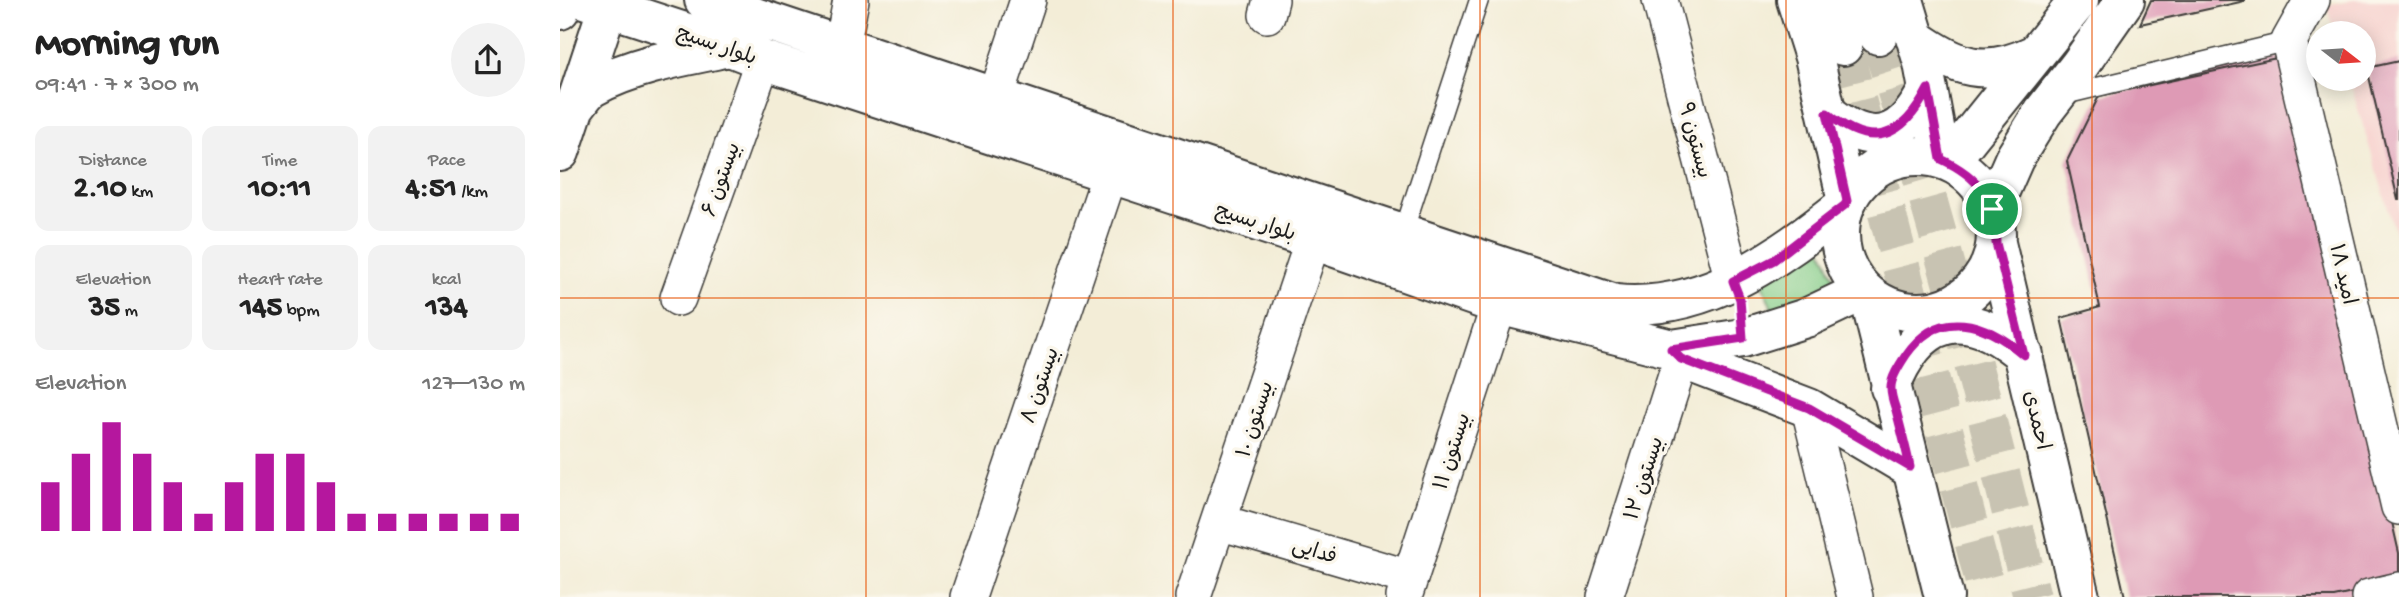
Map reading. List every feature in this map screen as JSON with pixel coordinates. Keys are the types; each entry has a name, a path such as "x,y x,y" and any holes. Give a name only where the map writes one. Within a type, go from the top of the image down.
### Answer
{"main road":[{"path":"560,10 563,0"},
{"name":"بلوار بسیج","path":"704,0 1615,304 1634,306 1668,302 1706,292 1733,281 1774,260 1846,203"},
{"path":"1796,0 1814,57 1846,203"},
{"path":"1831,0 1876,30 1972,68 1996,68 2014,64 2033,55"},
{"path":"1876,30 1903,0"},
{"path":"1945,160 2066,19 2079,0"},
{"path":"1994,226 1984,192 1973,177 1945,160 1918,155 1895,159 1873,169 1856,185 1846,203 1839,228 1841,251 1849,273 1866,293 1883,305 1907,312 1932,312 1956,303 1975,288 1989,267 1994,226 2014,159 2054,97 2099,40 2125,0"},
{"path":"565,134 602,2"},
{"name":"بلوار بسیج","path":"602,2 746,53 1313,240 1499,305 1676,354 1809,408 1910,467"},
{"path":"1876,30 1928,89 1945,160"},
{"path":"565,134 591,88 623,74 667,61 746,53"},
{"path":"1827,113 1854,132 1873,135 1886,133 1899,128 1913,115 1928,89"},
{"name":"احمدی","path":"1994,226 2080,597"},
{"path":"1733,281 1740,299 1743,338"},
{"path":"1676,354 1743,338 1806,318 1866,293"},
{"path":"1866,293 1944,597"},
{"path":"1890,388 1899,365 1912,347 1930,331 1950,324 1972,324 1995,333 2024,355"}],"street":[{"path":"842,47 851,0"},
{"path":"996,97 1028,0"},
{"name":"بیستون ۹","path":"1660,0 1733,281"},
{"path":"2289,41 2312,0"},
{"name":"امید ۱۸","path":"2289,41 2399,507"},
{"name":"بیستون ۶","path":"678,298 746,53"},
{"name":"بیستون ۸","path":"968,597 1110,174"},
{"name":"بیستون ۱۰","path":"1193,597 1313,240"},
{"name":"بیستون ۱۱","path":"1407,588 1499,305"},
{"name":"بیستون ۱۲","path":"1605,597 1676,354"},
{"path":"1809,408 1855,597"},
{"name":"فدایی","path":"1219,522 1407,588"},
{"path":"2369,597 2399,590"}],"lane":[{"path":"1403,233 1479,0"},
{"path":"2054,97 2289,41"}],"shaded area":[{"path":"2354,0 2399,0 2399,245 2353,91 2376,91 2376,21 2331,21 2326,5"}],"green space":[{"path":"1822,248 1838,287 1774,313 1761,282"}],"building":[{"path":"2151,0 2245,0 2245,1 2140,24"},
{"path":"2286,56 2399,553 2399,583 2334,597 2125,597 2061,318 2100,307 2067,161 2099,96"},
{"path":"2399,61 2399,200 2372,91 2376,91 2376,66"}],"tunnel":[{"path":"1878,35 1941,244 2032,597"},
{"path":"1843,46 1988,597"}],"route":[{"path":"1928,89 1941,159 1958,166 1973,177 1992,209 1996,243 2024,355 1995,333 1972,324 1950,324 1930,331 1912,347 1899,365 1890,388 1910,467 1809,408 1681,359 1671,349 1743,338 1740,299 1733,281 1774,260 1845,205 1847,201 1827,113 1840,125 1854,132 1873,135 1886,133 1899,128 1913,115 1928,89"}]}
